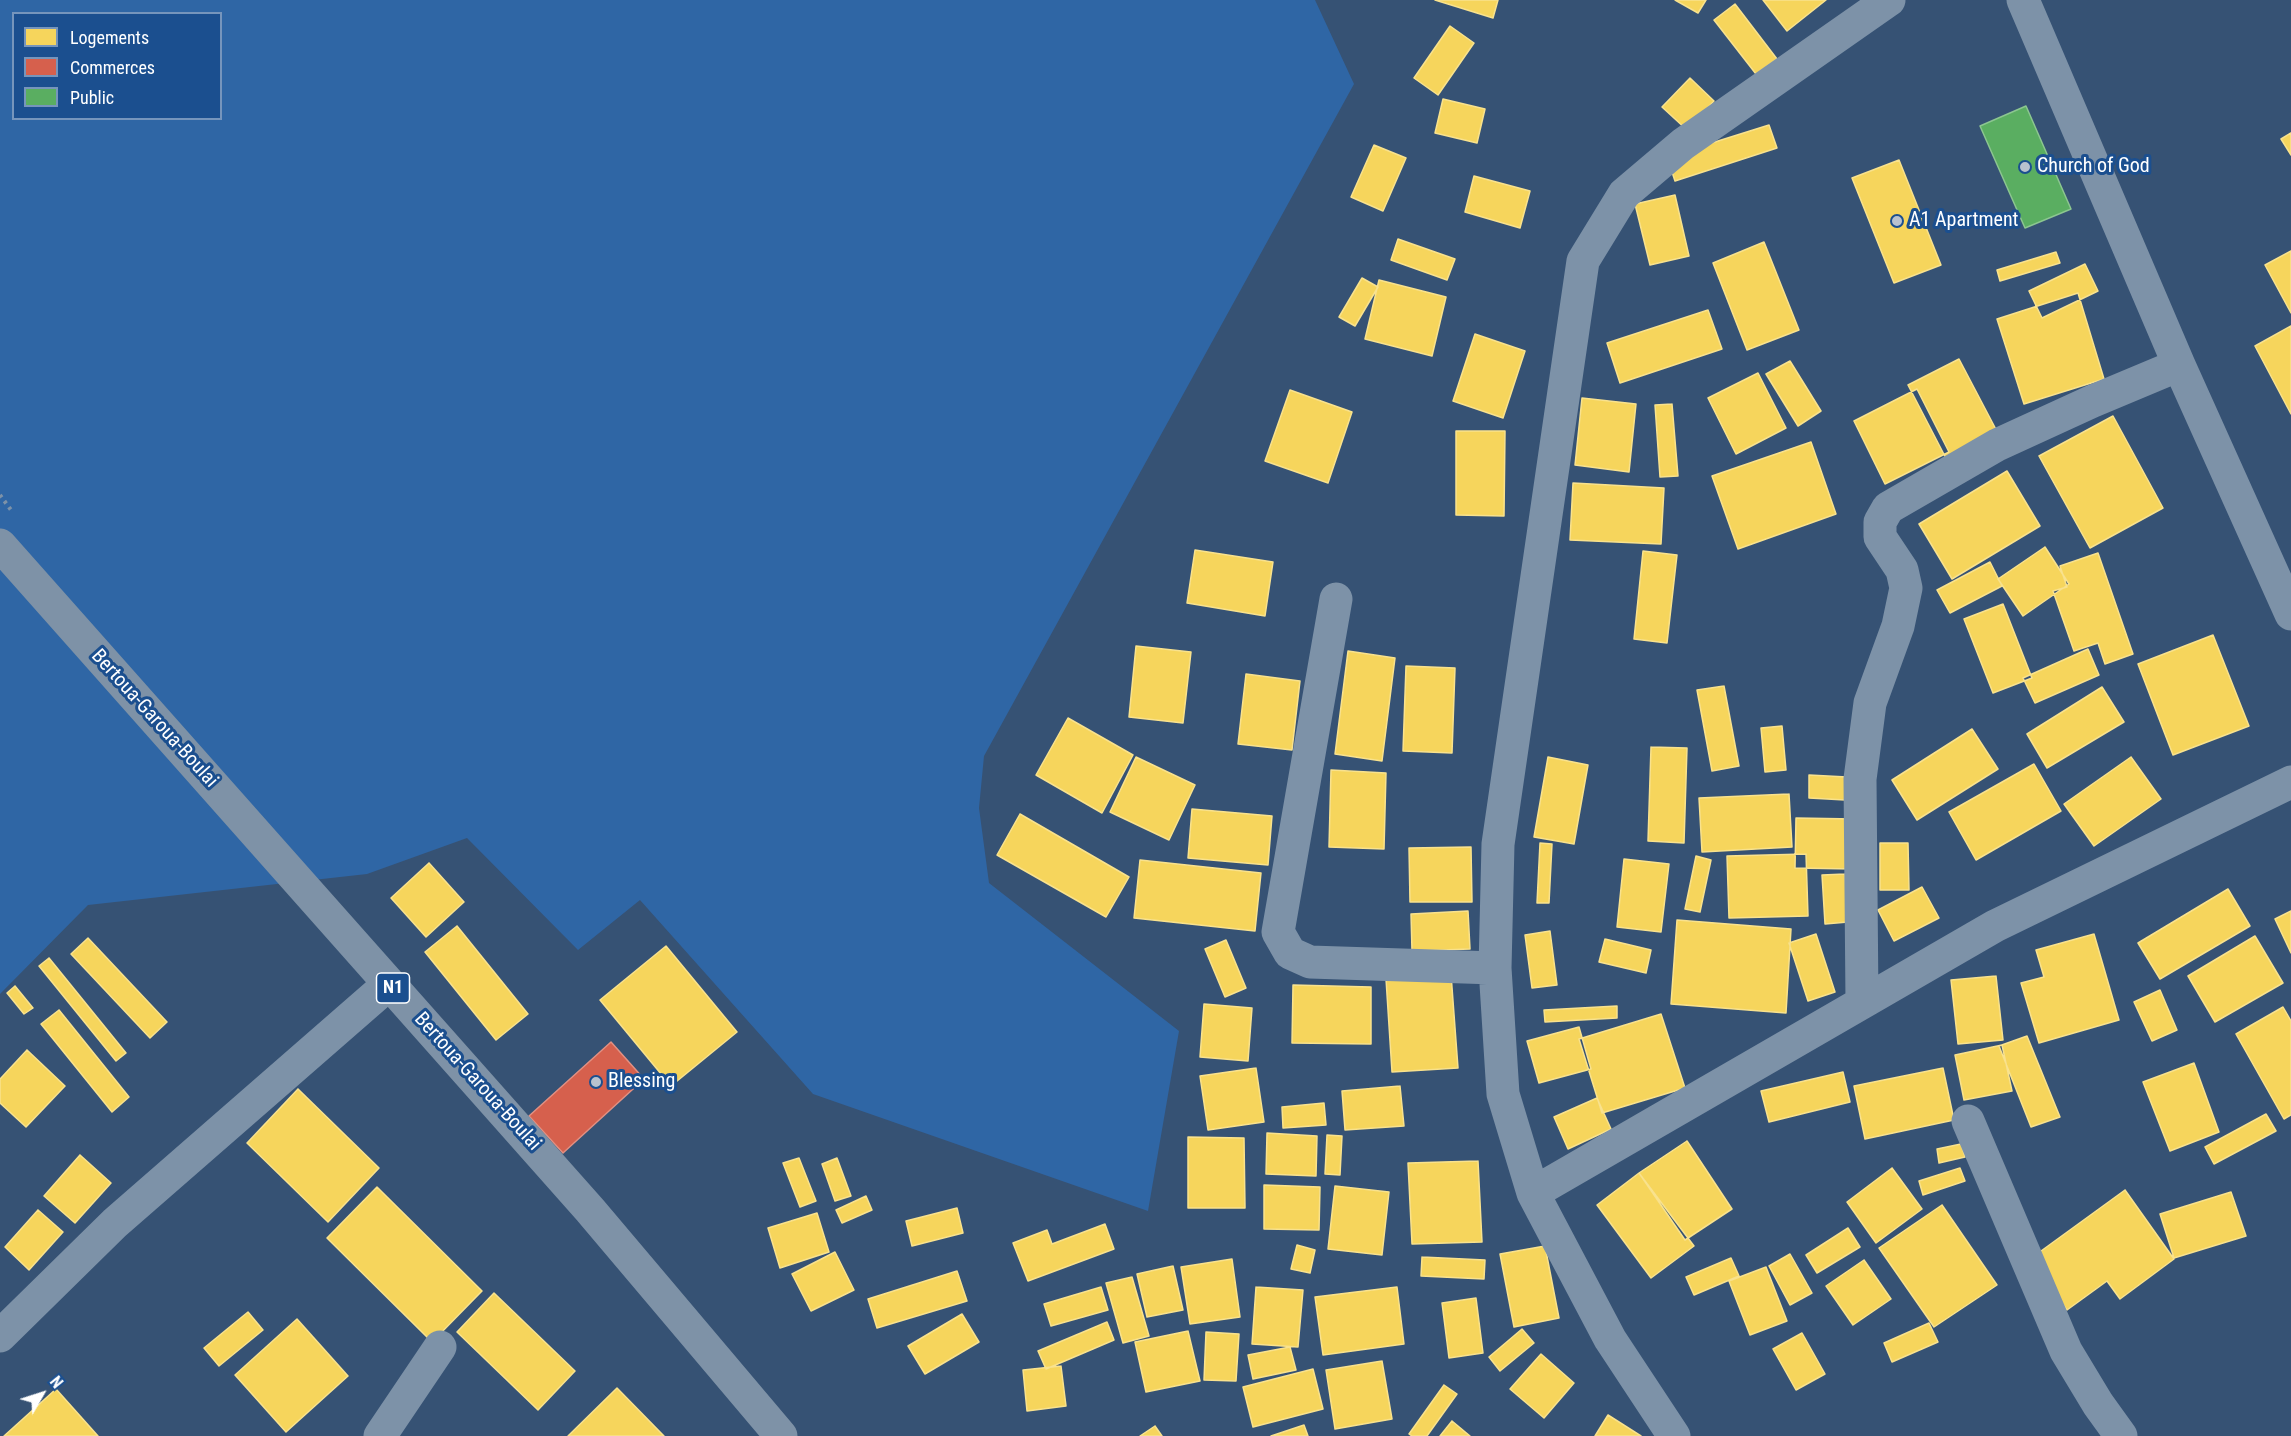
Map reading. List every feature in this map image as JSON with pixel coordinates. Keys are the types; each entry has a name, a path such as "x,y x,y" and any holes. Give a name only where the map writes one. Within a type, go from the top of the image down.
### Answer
{"highway":[{"name":"Bertoua-Garoua-Boulai","path":"0,545 590,1210 780,1436"}],"street":[{"path":"1674,1436 1610,1339 1533,1193 1503,1094 1495,968 1498,844 1583,261 1624,194 1683,144 1889,0"},
{"path":"2024,0 2179,365 2291,615"},
{"path":"1863,1002 1860,779 1870,704 1898,626 1906,588 1902,570 1880,537 1880,522 1888,508 1997,446 2093,401 2179,365"},
{"path":"1336,599 1278,932 1290,953 1310,962 1495,968"},
{"path":"1533,1193 1995,926 2291,782"},
{"path":"0,1336 115,1223 389,984"},
{"path":"1968,1120 2066,1351 2098,1404 2121,1436"},
{"path":"380,1436 440,1347"}],"shaded area":[{"path":"0,0 1315,0 1354,84 984,756 979,808 989,883 1179,1031 1148,1211 813,1094 640,900 578,950 467,838 367,874 88,905 0,994"}],"building: Logements":[{"path":"1435,0 1498,0 1493,18"},
{"path":"1675,0 1706,0 1698,13"},
{"path":"1763,0 1826,0 1787,31"},
{"path":"1735,4 1777,59 1756,74 1714,20"},
{"path":"1450,26 1474,43 1438,95 1414,78"},
{"path":"1690,78 1714,101 1687,130 1662,107"},
{"path":"1443,99 1485,109 1477,143 1435,133"},
{"path":"1769,125 1777,148 1675,181 1667,157"},
{"path":"2291,133 2291,155 2281,139"},
{"path":"1374,145 1406,158 1383,211 1351,197"},
{"name":"A1 Apartment","path":"1899,160 1941,265 1894,283 1852,178"},
{"path":"1474,176 1530,191 1520,228 1465,212"},
{"path":"1675,195 1689,256 1650,265 1635,204"},
{"path":"1398,239 1455,259 1447,280 1391,260"},
{"path":"1764,242 1799,330 1747,350 1713,263"},
{"path":"2291,251 2291,313 2265,265"},
{"path":"2056,252 2060,263 2000,281 1997,270"},
{"path":"2085,264 2098,291 2042,318 2029,291"},
{"path":"1362,278 1378,287 1355,326 1339,317"},
{"path":"1379,280 1446,297 1432,356 1365,339"},
{"path":"2078,293 2104,379 2024,404 1997,319"},
{"path":"1708,310 1722,349 1620,383 1607,343"},
{"path":"2291,326 2291,414 2255,346"},
{"path":"1475,334 1525,351 1503,418 1453,401"},
{"path":"1959,359 2001,439 1950,466 1908,385"},
{"path":"1790,361 1821,411 1798,426 1766,374"},
{"path":"1758,373 1786,428 1736,454 1708,398"},
{"path":"1917,389 1949,452 1885,484 1854,421"},
{"path":"1290,390 1352,412 1328,483 1265,461"},
{"path":"1582,398 1636,404 1629,472 1575,465"},
{"path":"1672,404 1678,476 1660,477 1655,405"},
{"path":"2113,416 2163,508 2090,548 2039,456"},
{"path":"1456,431 1505,431 1504,516 1456,515"},
{"path":"1811,442 1836,514 1738,549 1712,476"},
{"path":"2007,471 2040,526 1952,579 1919,524"},
{"path":"1573,483 1664,488 1661,544 1570,540"},
{"path":"2045,547 2069,584 2023,616 1998,579"},
{"path":"1195,550 1273,562 1265,616 1187,603"},
{"path":"1643,551 1677,555 1667,643 1634,639"},
{"path":"2098,553 2133,654 2105,664 2098,643 2074,651 2053,591 2067,587 2060,566"},
{"path":"1990,562 2002,586 1950,613 1937,590"},
{"path":"2003,604 2032,678 1993,693 1964,619"},
{"path":"2213,635 2249,726 2173,755 2138,664"},
{"path":"1136,646 1191,652 1183,723 1129,717"},
{"path":"2088,649 2099,675 2035,703 2023,678"},
{"path":"1348,651 1395,658 1382,761 1335,754"},
{"path":"1406,666 1455,668 1452,753 1403,751"},
{"path":"1246,674 1300,681 1292,750 1238,744"},
{"path":"1724,686 1739,766 1712,771 1697,690"},
{"path":"2102,687 2124,722 2047,768 2027,734"},
{"path":"1068,718 1133,755 1102,813 1036,775"},
{"path":"1782,726 1786,770 1765,772 1761,728"},
{"path":"1972,729 1998,769 1917,820 1892,780"},
{"path":"1651,747 1687,748 1684,843 1648,841"},
{"path":"1136,757 1195,785 1169,840 1110,812"},
{"path":"1548,757 1588,765 1574,844 1534,837"},
{"path":"2131,757 2161,799 2094,846 2064,804"},
{"path":"2034,764 2061,811 1976,860 1949,812"},
{"path":"1331,770 1386,773 1384,849 1329,847"},
{"path":"1809,775 1847,777 1845,800 1809,798"},
{"path":"1789,794 1792,847 1702,852 1699,798"},
{"path":"1192,809 1272,816 1268,865 1188,858"},
{"path":"1020,814 1129,877 1106,917 997,855"},
{"path":"1796,818 1855,819 1854,869 1795,868"},
{"path":"1540,843 1552,844 1549,903 1537,903"},
{"path":"1880,843 1908,843 1909,890 1880,890"},
{"path":"1471,847 1472,902 1410,902 1409,848"},
{"path":"1806,854 1808,916 1729,918 1727,856"},
{"path":"1696,856 1711,860 1700,912 1685,909"},
{"path":"1624,859 1669,864 1661,932 1617,927"},
{"path":"1140,860 1261,873 1255,931 1134,918"},
{"path":"429,863 464,902 426,937 391,898"},
{"path":"1845,874 1848,922 1825,924 1822,875"},
{"path":"1922,887 1939,918 1894,941 1878,910"},
{"path":"2228,889 2250,926 2160,979 2138,943"},
{"path":"1468,911 1470,949 1412,951 1411,914"},
{"path":"2291,911 2291,953 2275,919"},
{"path":"1677,920 1791,929 1786,1013 1671,1004"},
{"path":"457,926 528,1014 496,1040 425,952"},
{"path":"1550,931 1557,985 1532,988 1525,935"},
{"path":"1816,934 1835,992 1808,1001 1789,943"},
{"path":"2094,934 2119,1020 2039,1043 2021,983 2044,977 2036,950"},
{"path":"2255,936 2283,983 2215,1022 2188,976"},
{"path":"88,938 167,1022 150,1038 71,954"},
{"path":"1605,939 1651,950 1646,973 1599,962"},
{"path":"1226,940 1246,988 1225,997 1205,949"},
{"path":"666,946 737,1032 671,1086 600,1000"},
{"path":"49,958 126,1053 116,1061 39,966"},
{"path":"1451,974 1458,1068 1392,1072 1386,979"},
{"path":"1996,976 2003,1040 1958,1044 1951,980"},
{"path":"1293,985 1371,987 1371,1044 1292,1043"},
{"path":"15,986 33,1008 24,1014 7,993"},
{"path":"2160,990 2177,1030 2152,1041 2134,1002"},
{"path":"1204,1004 1252,1008 1248,1061 1200,1057"},
{"path":"1617,1006 1617,1018 1545,1022 1544,1010"},
{"path":"2283,1007 2291,1021 2291,1115 2284,1119 2236,1034"},
{"path":"59,1010 129,1097 112,1112 41,1024"},
{"path":"1661,1014 1685,1088 1602,1113 1579,1039"},
{"path":"1579,1027 1591,1069 1539,1083 1527,1041"},
{"path":"2027,1036 2060,1117 2031,1127 1999,1046"},
{"path":"2002,1045 2012,1091 1964,1100 1955,1055"},
{"path":"27,1050 65,1086 26,1127 0,1103 0,1079"},
{"path":"2194,1063 2219,1132 2170,1151 2143,1082"},
{"path":"1256,1068 1264,1122 1208,1130 1200,1076"},
{"path":"1943,1068 1954,1120 1865,1139 1854,1086"},
{"path":"1843,1072 1850,1102 1769,1122 1761,1091"},
{"path":"1400,1086 1404,1126 1345,1130 1342,1091"},
{"path":"298,1089 379,1168 328,1222 247,1143"},
{"path":"1597,1098 1611,1129 1568,1149 1554,1117"},
{"path":"1324,1103 1326,1125 1283,1128 1282,1107"},
{"path":"2266,1114 2276,1131 2214,1164 2205,1147"},
{"path":"1267,1133 1317,1136 1316,1176 1266,1174"},
{"path":"1327,1135 1342,1136 1340,1175 1325,1174"},
{"path":"1188,1137 1244,1138 1245,1208 1188,1208"},
{"path":"1687,1141 1732,1209 1685,1240 1639,1173"},
{"path":"1961,1144 1965,1157 1939,1163 1937,1149"},
{"path":"80,1155 111,1183 75,1223 44,1196"},
{"path":"799,1158 816,1201 800,1207 783,1163"},
{"path":"837,1158 851,1196 835,1201 822,1164"},
{"path":"1478,1161 1482,1242 1412,1244 1408,1163"},
{"path":"1892,1168 1922,1209 1876,1243 1847,1202"},
{"path":"1960,1168 1965,1181 1923,1195 1919,1181"},
{"path":"1639,1173 1694,1246 1651,1278 1597,1205"},
{"path":"1264,1185 1320,1187 1319,1230 1264,1229"},
{"path":"1335,1186 1389,1192 1382,1255 1328,1249"},
{"path":"377,1187 482,1291 432,1342 327,1238"},
{"path":"2125,1190 2174,1259 2120,1299 2107,1281 2067,1310 2030,1259"},
{"path":"2231,1192 2246,1236 2174,1258 2160,1214"},
{"path":"866,1196 872,1210 842,1223 836,1210"},
{"path":"1942,1205 1997,1285 1934,1327 1879,1248"},
{"path":"957,1208 963,1233 912,1246 906,1221"},
{"path":"38,1210 63,1232 29,1270 5,1247"},
{"path":"817,1213 829,1252 780,1268 768,1228"},
{"path":"1105,1224 1114,1249 1028,1281 1013,1243 1047,1230 1052,1244"},
{"path":"1848,1228 1860,1247 1817,1273 1806,1255"},
{"path":"1297,1245 1315,1250 1310,1273 1291,1269"},
{"path":"1545,1246 1559,1318 1514,1327 1500,1254"},
{"path":"835,1252 854,1290 811,1311 792,1274"},
{"path":"1790,1254 1812,1293 1790,1305 1769,1266"},
{"path":"1422,1257 1485,1260 1484,1279 1421,1276"},
{"path":"1731,1258 1739,1276 1694,1295 1686,1277"},
{"path":"1232,1259 1240,1317 1190,1324 1181,1267"},
{"path":"1864,1260 1891,1299 1853,1325 1826,1286"},
{"path":"1173,1266 1183,1310 1147,1317 1137,1274"},
{"path":"1766,1267 1787,1321 1750,1335 1729,1281"},
{"path":"957,1271 967,1301 877,1328 868,1299"},
{"path":"1132,1277 1149,1336 1123,1343 1106,1283"},
{"path":"1101,1287 1108,1310 1051,1326 1044,1304"},
{"path":"1256,1287 1303,1290 1298,1347 1252,1344"},
{"path":"1397,1287 1404,1344 1323,1355 1315,1297"},
{"path":"494,1293 575,1371 538,1410 457,1332"},
{"path":"1476,1298 1483,1353 1449,1358 1442,1303"},
{"path":"248,1312 263,1330 219,1366 204,1348"},
{"path":"962,1314 979,1342 925,1374 908,1346"},
{"path":"297,1319 348,1376 286,1432 235,1375"},
{"path":"1107,1322 1114,1340 1046,1369 1038,1351"},
{"path":"1929,1323 1938,1342 1892,1362 1884,1343"},
{"path":"1522,1329 1534,1343 1500,1371 1489,1357"},
{"path":"1188,1331 1200,1381 1146,1392 1135,1342"},
{"path":"1206,1332 1239,1334 1236,1381 1204,1380"},
{"path":"1802,1333 1825,1374 1796,1390 1773,1349"},
{"path":"1290,1347 1296,1370 1253,1379 1248,1355"},
{"path":"1541,1354 1574,1383 1544,1418 1510,1389"},
{"path":"1382,1361 1392,1419 1335,1429 1326,1370"},
{"path":"1061,1366 1066,1406 1027,1411 1023,1370"},
{"path":"1313,1369 1323,1409 1253,1427 1243,1387"},
{"path":"1444,1385 1457,1394 1427,1436 1409,1434"},
{"path":"617,1388 664,1436 568,1436"},
{"path":"56,1389 98,1436 4,1436"},
{"path":"1608,1415 1641,1436 1595,1436"},
{"path":"1452,1421 1470,1436 1440,1436"},
{"path":"1304,1425 1308,1436 1271,1436"},
{"path":"1155,1426 1162,1436 1140,1436"}],"building: Commerces":[{"path":"611,1042 644,1079 563,1153 529,1116"}],"building: Public":[{"name":"Church of God","path":"2026,106 2071,209 2025,228 1980,126"}],"place":[{"name":"Church of God","path":"2025,167"},
{"name":"A1 Apartment","path":"1897,221"},
{"name":"Blessing","path":"596,1082"}]}
